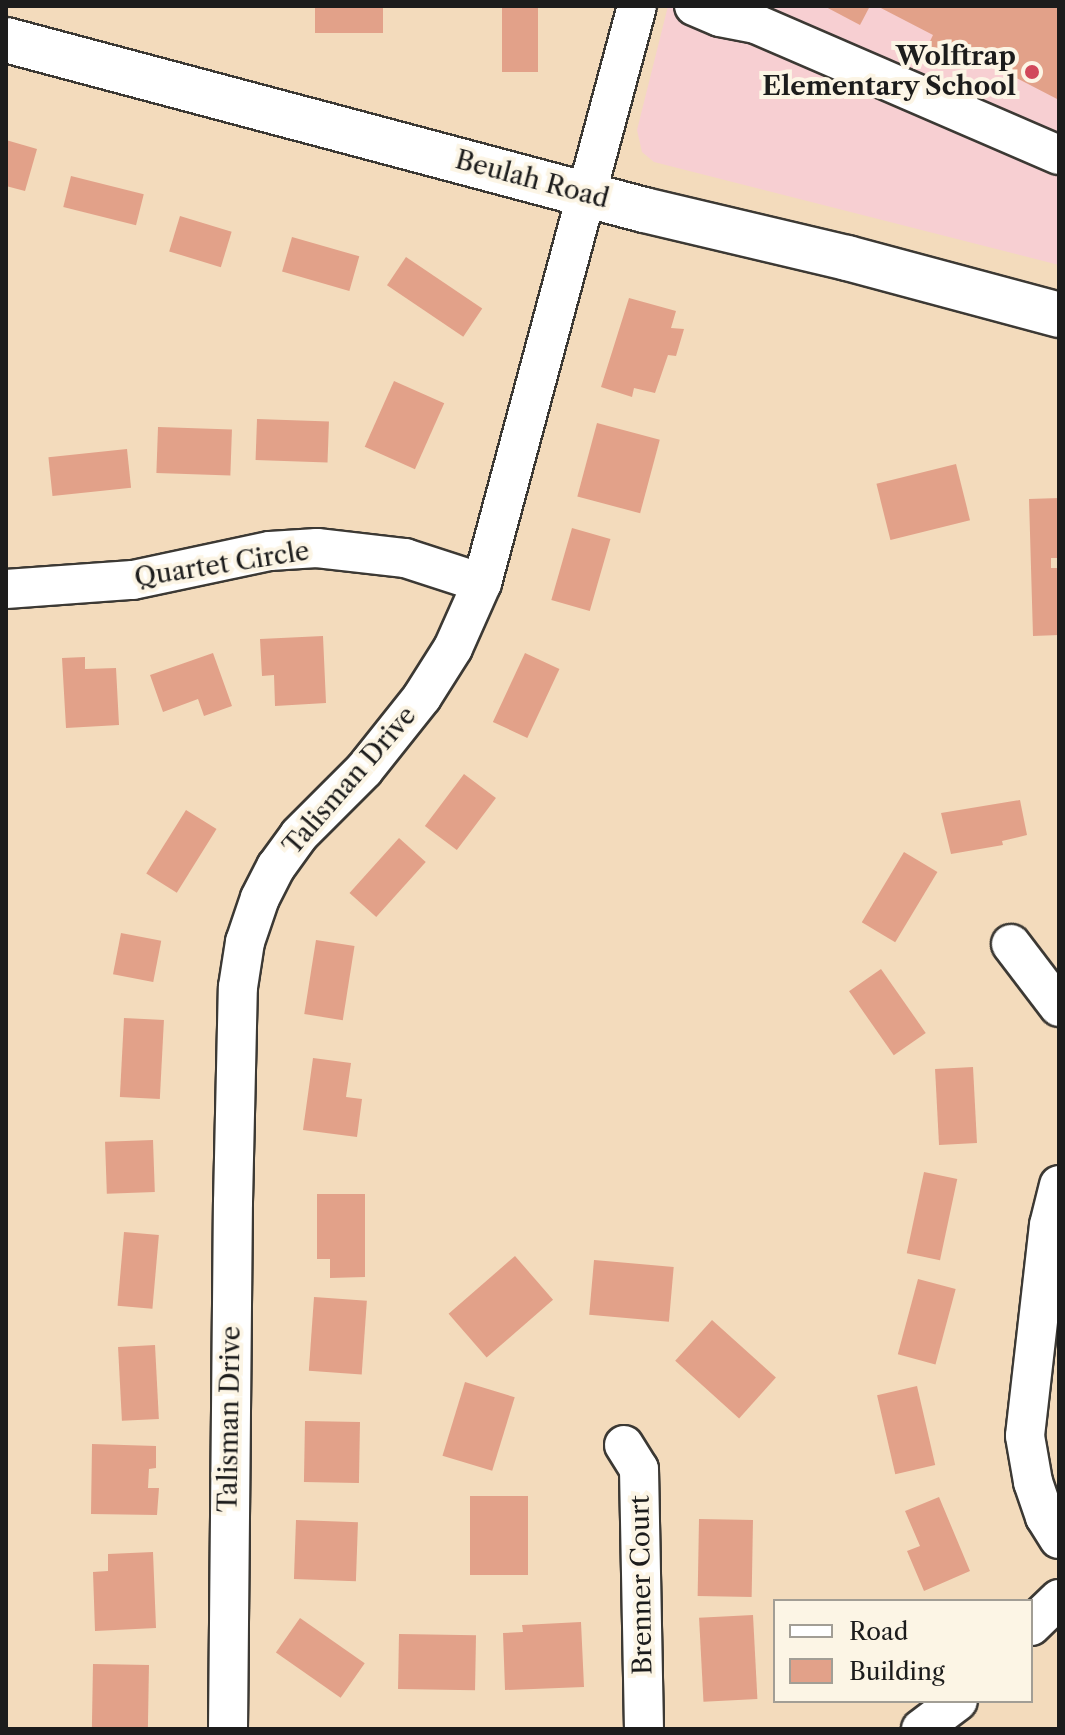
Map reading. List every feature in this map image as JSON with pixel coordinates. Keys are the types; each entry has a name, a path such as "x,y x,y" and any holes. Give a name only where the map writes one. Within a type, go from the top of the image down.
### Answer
{"main road":[{"name":"Beulah Road","path":"6,40 587,195 862,261 1059,315"}],"street":[{"name":"Talisman Drive","path":"228,1729 234,1172 238,987 245,942 260,898 276,867 299,835 364,770 422,697 453,648 482,583 637,6"},
{"path":"707,12 756,24 1059,155"},
{"path":"707,12 744,46 1047,176 1059,177"},
{"name":"Quartet Circle","path":"6,589 133,580 270,551 317,548 405,558 482,583"},
{"path":"1011,944 1059,1007"},
{"path":"1059,1185 1049,1225 1025,1436 1033,1482 1045,1517 1059,1539"},
{"name":"Brenner Court","path":"624,1445 639,1469 644,1729"},
{"path":"1033,1624 1059,1599"},
{"path":"921,1729 955,1703"}],"shaded area":[{"name":"Wolftrap Elementary School","path":"668,6 1059,6 1059,265 654,162 642,152 637,130"}],"building":[{"path":"315,6 383,6 383,33 315,33"},
{"path":"502,6 538,6 538,72 502,72"},
{"name":"Wolftrap Elementary School","path":"824,6 870,6 860,25"},
{"name":"Wolftrap Elementary School","path":"877,6 1059,6 1059,100 953,45 940,69 921,60 933,35"},
{"path":"6,140 37,149 25,191 6,186"},
{"path":"71,176 144,194 136,225 63,207"},
{"path":"180,216 232,232 221,267 169,251"},
{"path":"292,237 359,256 349,291 282,272"},
{"path":"406,257 482,308 463,337 387,285"},
{"path":"629,298 676,311 671,328 684,329 676,356 668,355 655,393 634,388 632,397 601,387"},
{"path":"394,381 444,403 415,469 365,447"},
{"path":"257,419 329,422 328,462 256,460"},
{"path":"597,423 660,440 640,513 577,496"},
{"path":"158,427 232,430 230,476 156,473"},
{"path":"127,449 131,488 53,496 48,457"},
{"path":"956,464 970,520 890,540 876,484"},
{"path":"1059,498 1059,558 1051,558 1051,568 1059,568 1059,635 1033,636 1029,499"},
{"path":"572,528 610,539 590,611 551,600"},
{"path":"323,636 326,703 275,706 274,675 262,676 260,639"},
{"path":"213,653 232,706 204,716 198,699 163,712 150,675"},
{"path":"525,653 559,669 527,738 493,722"},
{"path":"85,657 85,669 116,668 119,725 66,728 62,658"},
{"path":"464,774 496,798 457,850 425,826"},
{"path":"1020,800 1027,835 1002,841 1003,845 951,854 941,813"},
{"path":"186,810 217,829 177,893 146,874"},
{"path":"399,838 426,862 376,917 349,893"},
{"path":"904,852 937,872 895,942 862,922"},
{"path":"121,933 161,941 153,982 113,974"},
{"path":"316,940 355,946 343,1020 304,1014"},
{"path":"881,969 926,1033 894,1055 849,991"},
{"path":"124,1018 164,1020 160,1099 120,1097"},
{"path":"313,1058 351,1063 346,1097 362,1099 357,1137 303,1130"},
{"path":"973,1067 977,1143 939,1145 935,1069"},
{"path":"153,1140 155,1192 107,1194 105,1142"},
{"path":"924,1172 957,1179 940,1260 907,1253"},
{"path":"317,1194 365,1194 365,1277 330,1278 330,1259 317,1259"},
{"path":"124,1232 159,1235 152,1309 118,1306"},
{"path":"515,1256 553,1300 487,1358 449,1314"},
{"path":"594,1260 674,1267 669,1322 589,1315"},
{"path":"918,1279 956,1289 935,1364 898,1354"},
{"path":"314,1297 367,1301 362,1375 309,1371"},
{"path":"712,1320 776,1378 739,1418 675,1361"},
{"path":"155,1345 159,1419 122,1421 118,1347"},
{"path":"465,1382 515,1397 492,1471 442,1456"},
{"path":"917,1386 935,1465 895,1474 877,1395"},
{"path":"305,1421 360,1422 359,1483 304,1482"},
{"path":"92,1444 156,1446 156,1468 149,1469 148,1488 159,1488 157,1515 91,1514"},
{"path":"470,1496 528,1496 528,1575 470,1575"},
{"path":"939,1497 970,1571 924,1591 907,1551 920,1546 905,1511"},
{"path":"699,1519 753,1520 752,1597 698,1596"},
{"path":"296,1520 358,1522 356,1581 294,1579"},
{"path":"153,1552 156,1628 95,1631 93,1572 108,1571 108,1554"},
{"path":"753,1615 757,1699 703,1702 699,1618"},
{"path":"300,1618 365,1663 341,1698 276,1652"},
{"path":"581,1622 584,1687 505,1690 503,1633 523,1632 522,1625"},
{"path":"399,1634 476,1635 475,1690 398,1689"},
{"path":"93,1664 149,1665 148,1729 92,1729"}],"place":[{"name":"Wolftrap Elementary School","path":"1032,72"}]}
